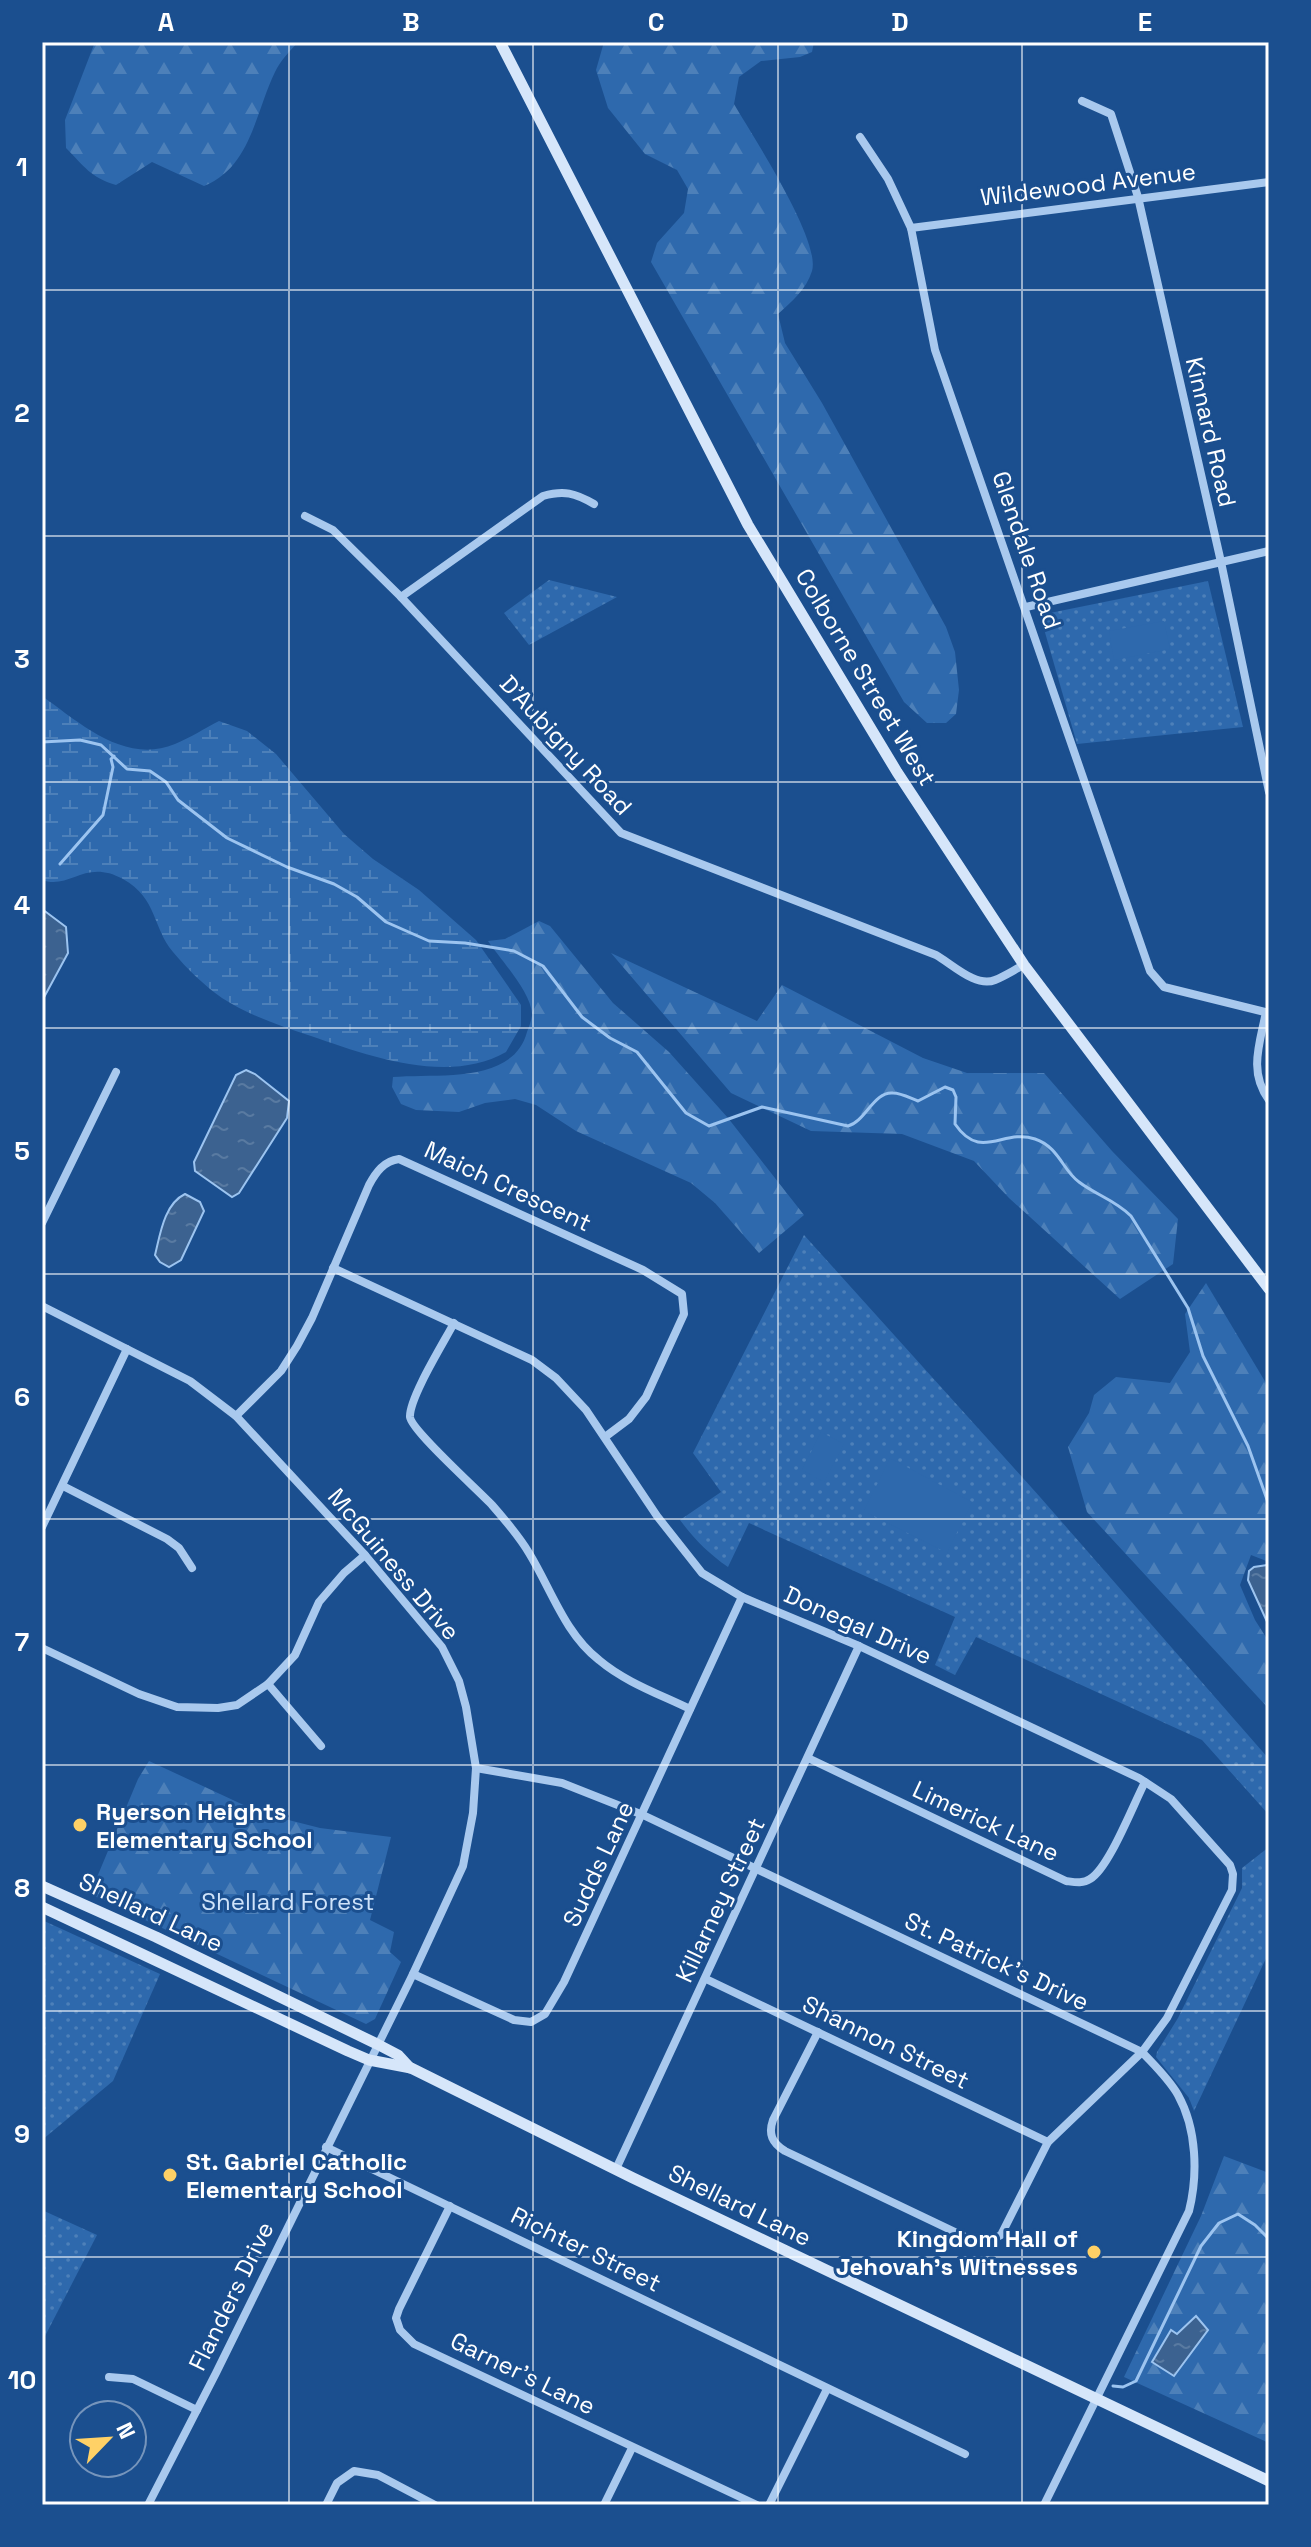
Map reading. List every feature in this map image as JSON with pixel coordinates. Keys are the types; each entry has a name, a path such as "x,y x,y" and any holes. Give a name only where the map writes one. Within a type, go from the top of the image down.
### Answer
{"main road":[{"name":"Colborne Street West","path":"500,42 748,525 897,772 1024,965 1269,1289"},
{"name":"Shellard Lane","path":"42,1886 156,1937 377,2044 398,2055 411,2068"},
{"name":"Shellard Lane","path":"42,1907 369,2060 411,2068 1269,2481"}],"street":[{"name":"Kinnard Road","path":"1082,101 1111,114 1138,197 1221,562 1269,792"},
{"name":"Glendale Road","path":"860,137 888,179 911,228 935,350 1150,971 1164,987 1267,1013"},
{"name":"Wildewood Avenue","path":"911,228 1269,182"},
{"path":"401,597 543,496 575,493 594,504"},
{"name":"D'Aubigny Road","path":"305,516 333,530 401,597 621,833 936,955 976,980 994,980 1024,965"},
{"path":"1026,607 1269,551"},
{"path":"1267,1013 1255,1066 1260,1088 1269,1100"},
{"path":"42,1223 116,1072"},
{"name":"Maich Crescent","path":"236,1416 281,1371 297,1346 376,1173 391,1160 399,1159 668,1283 682,1294 684,1314 646,1397 629,1419 605,1437"},
{"name":"Donegal Drive","path":"333,1268 532,1360 573,1395 683,1552 702,1573 742,1597 859,1646 1029,1724 1145,1782 1171,1799 1230,1865 1233,1882 1175,2006 1142,2052 1048,2142 1001,2235 986,2243 976,2242 774,2143 771,2125 818,2032"},
{"name":"McGuiness Drive","path":"42,1306 190,1381 236,1416 365,1555 442,1647 459,1681 476,1768 473,1813 463,1866 369,2060"},
{"path":"454,1323 414,1399 410,1417 417,1432 470,1481 508,1523 530,1554 573,1630 598,1660 624,1677 690,1709"},
{"path":"42,1527 127,1349"},
{"path":"63,1486 167,1539 179,1548 192,1568"},
{"path":"42,1648 139,1694 177,1707 237,1705 268,1684 295,1655 319,1602 344,1573 365,1555"},
{"name":"Sudds Lane","path":"413,1974 514,2020 531,2022 545,2014 564,1982 643,1815 742,1597"},
{"name":"Killarney Street","path":"616,2169 859,1646"},
{"path":"268,1684 321,1746"},
{"name":"Limerick Lane","path":"808,1758 1066,1881 1077,1882 1087,1882 1102,1871 1145,1782"},
{"name":"St. Patrick's Drive","path":"476,1768 562,1783 643,1815 1142,2052 1167,2079 1183,2106 1192,2137 1194,2188 1189,2211 1044,2505"},
{"name":"Shannon Street","path":"706,1979 1048,2142"},
{"name":"Flanders Drive","path":"148,2505 369,2060"},
{"name":"Richter Street","path":"326,2147 965,2454"},
{"name":"Garner's Lane","path":"450,2206 399,2309 396,2318 405,2337 414,2344 757,2505"},
{"path":"109,2377 133,2379 197,2410"},
{"path":"769,2505 827,2389"},
{"path":"604,2505 632,2448"},
{"path":"326,2505 337,2483 354,2471 378,2475 435,2505"}],"green space":[{"path":"95,42 298,42 275,72 242,152 220,177 204,186 152,162 116,185 94,175 66,148 65,120"},
{"path":"604,42 814,42 812,52 800,57 761,61 739,77 734,104 796,213 812,256 812,271 806,284 778,314 785,343 822,403 946,627 955,652 959,690 956,714 946,723 927,723 904,702 651,262 657,243 684,213 688,189 677,170 645,154 608,108 596,70"},
{"path":"549,580 617,597 529,645 504,613"},
{"path":"1208,581 1243,727 1077,744 1040,615"},
{"path":"1164,621 1170,649 1114,660 1109,631"},
{"path":"42,696 104,738 138,749 156,749 175,744 219,721 247,731 276,754 344,834 373,859 419,890 476,940 521,1005 521,1026 506,1052 483,1062 459,1066 408,1064 358,1052 277,1024 233,1004 196,977 166,943 143,895 123,879 98,872 61,881 42,880"},
{"path":"539,921 550,926 613,1003 669,1052 728,1118 804,1215 759,1253 715,1203 691,1183 576,1131 536,1105 515,1099 485,1103 459,1112 416,1110 401,1104 392,1087 393,1077 471,1073 506,1061 519,1049 531,1021 530,1005 521,986 488,941 505,939"},
{"path":"611,953 757,1021 782,985 923,1058 967,1073 1044,1073 1112,1151 1178,1219 1173,1264 1120,1299 1009,1198 974,1161 902,1134 811,1131 731,1093"},
{"path":"804,1235 1040,1497 1269,1759 1269,1815 1202,1740 976,1637 955,1675 935,1665 955,1617 749,1523 728,1567 685,1527 680,1520 721,1492 693,1453"},
{"path":"1206,1283 1269,1388 1269,1562 1251,1555 1240,1585 1255,1620 1269,1642 1269,1709 1087,1512 1068,1447 1089,1413 1094,1395 1116,1377 1170,1383 1190,1352 1185,1314"},
{"path":"821,1432 844,1444 824,1482 802,1470"},
{"path":"890,1458 972,1502 947,1553 864,1511"},
{"name":"Shellard Forest","path":"149,1761 261,1813 320,1828 391,1837 370,1920 394,1932 390,1952 401,1962 375,2019 366,2024 90,1894 138,1779"},
{"path":"1269,1847 1269,1952 1194,2111 1189,2098 1156,2057 1157,2052 1178,2018 1242,1888 1242,1868"},
{"path":"42,1920 160,1974 113,2081 42,2140"},
{"path":"1224,2156 1269,2173 1269,2443 1124,2377 1201,2216"},
{"path":"42,2210 97,2235 42,2342"}],"water":[{"path":"42,909 66,927 68,953 42,1001"},
{"path":"246,1070 289,1101 287,1118 239,1193 232,1197 195,1171 194,1162 236,1075"},
{"path":"185,1194 200,1202 204,1211 181,1260 169,1267 155,1255 168,1212"},
{"path":"1267,1565 1269,1626 1248,1580 1249,1571 1254,1567"},
{"path":"1196,2316 1208,2330 1174,2376 1152,2362 1171,2330 1177,2334"}],"waterway":[{"path":"42,742 80,740 101,745 127,769 150,771 166,782 178,800 227,838 287,867 334,884 357,897 386,922 429,941 514,951 543,966 582,1017 610,1038 637,1052 686,1113 709,1126 762,1107 848,1126 886,1094 899,1094 918,1101 945,1087 953,1090 956,1097 955,1124 974,1141 983,1143 1023,1137 1043,1143 1079,1182 1131,1216 1188,1308 1203,1356 1248,1446 1269,1505"},
{"path":"60,864 103,815 114,756"},
{"path":"1113,2386 1123,2387 1136,2381 1201,2246 1219,2223 1238,2214 1269,2239"}],"place":[{"name":"Ryerson Heights Elementary School","path":"80,1825"},
{"name":"St. Gabriel Catholic Elementary School","path":"170,2175"},
{"name":"Kingdom Hall of Jehovah's Witnesses","path":"1094,2252"}]}
